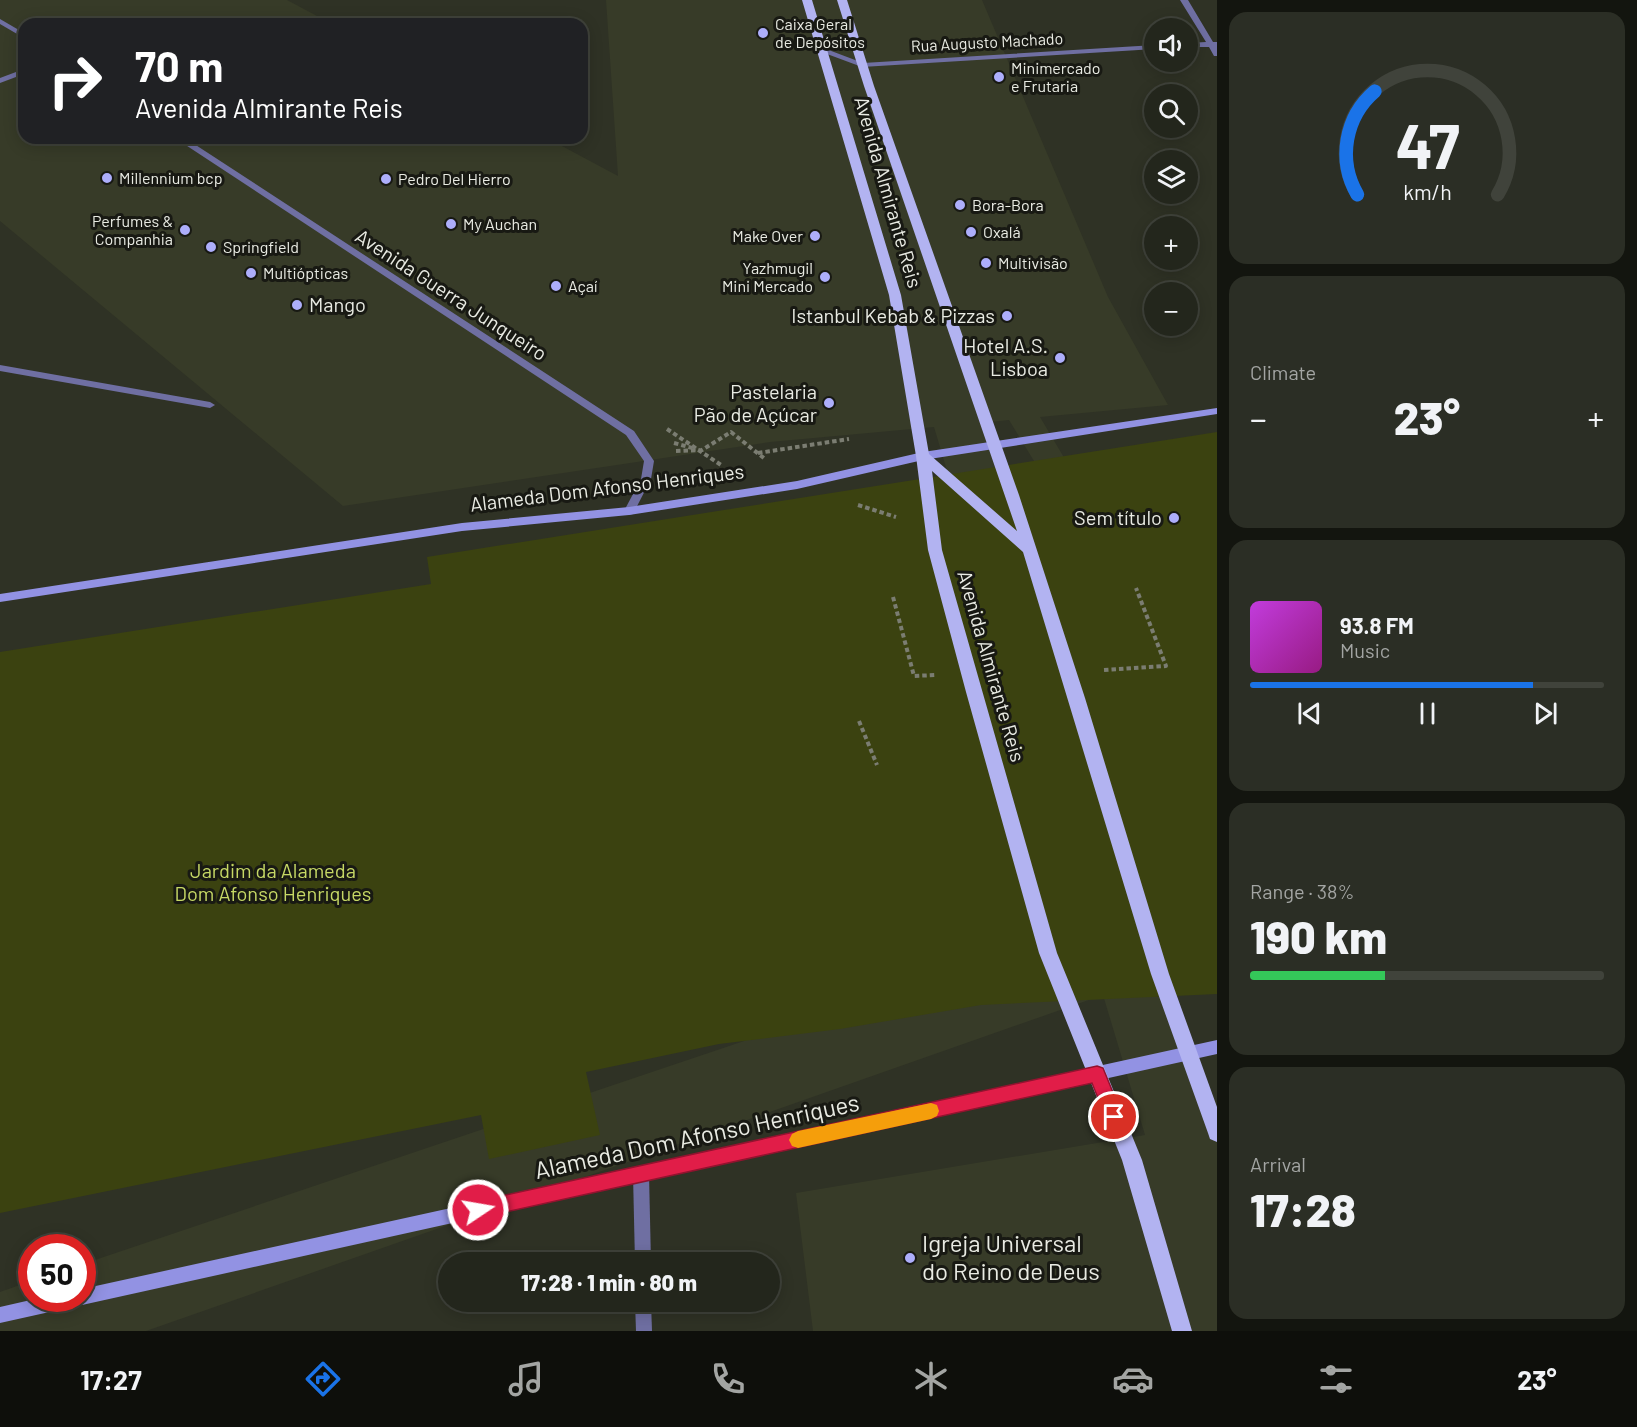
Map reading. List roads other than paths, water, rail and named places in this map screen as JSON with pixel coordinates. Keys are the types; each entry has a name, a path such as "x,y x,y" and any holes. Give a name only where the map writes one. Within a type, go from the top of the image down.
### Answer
{"main road":[{"name":"Avenida Almirante Reis","path":"807,0 895,295 923,456 935,550 974,692 1048,953 1132,1160 1182,1331"},
{"name":"Avenida Almirante Reis","path":"842,0 862,65 995,445 1069,673 1160,974 1217,1133"},
{"name":"Alameda Dom Afonso Henriques","path":"0,598 462,527 629,511 797,485 923,456 1217,411"},
{"path":"923,456 1027,548"},
{"name":"Alameda Dom Afonso Henriques","path":"96,1294 1217,1047"},
{"path":"0,1315 18,1311"}],"street":[{"path":"1184,0 1214,44 1217,54"},
{"path":"0,21 18,32"},
{"path":"1198,45 1214,44"},
{"name":"Rua Augusto Machado","path":"823,51 862,65 1144,48"},
{"path":"0,81 18,74"},
{"name":"Avenida Guerra Junqueiro","path":"188,144 630,433 649,461 646,479 629,511"},
{"path":"0,368 210,405"},
{"path":"641,1174 643,1252"},
{"path":"643,1312 644,1331"}],"place":[{"name":"Caixa Geral de Depósitos","path":"763,33"},
{"name":"Minimercado e Frutaria","path":"999,77"},
{"name":"Millennium bcp","path":"107,178"},
{"name":"Pedro Del Hierro","path":"386,179"},
{"name":"Bora-Bora","path":"960,205"},
{"name":"My Auchan","path":"451,224"},
{"name":"Perfumes & Companhia","path":"185,230"},
{"name":"Oxalá","path":"971,232"},
{"name":"Make Over","path":"815,236"},
{"name":"Springfield","path":"211,247"},
{"name":"Multivisão","path":"986,263"},
{"name":"Multiópticas","path":"251,273"},
{"name":"Yazhmugil Mini Mercado","path":"825,277"},
{"name":"Açaí","path":"556,286"},
{"name":"Mango","path":"297,305"},
{"name":"Istanbul Kebab & Pizzas","path":"1007,316"},
{"name":"Hotel A.S. Lisboa","path":"1060,358"},
{"name":"Pastelaria Pão de Açúcar","path":"829,403"},
{"name":"Sem título","path":"1174,518"},
{"name":"Igreja Universal do Reino de Deus","path":"910,1258"}],"park label":[{"name":"Jardim da Alameda Dom Afonso Henriques","path":"273,882"}]}
